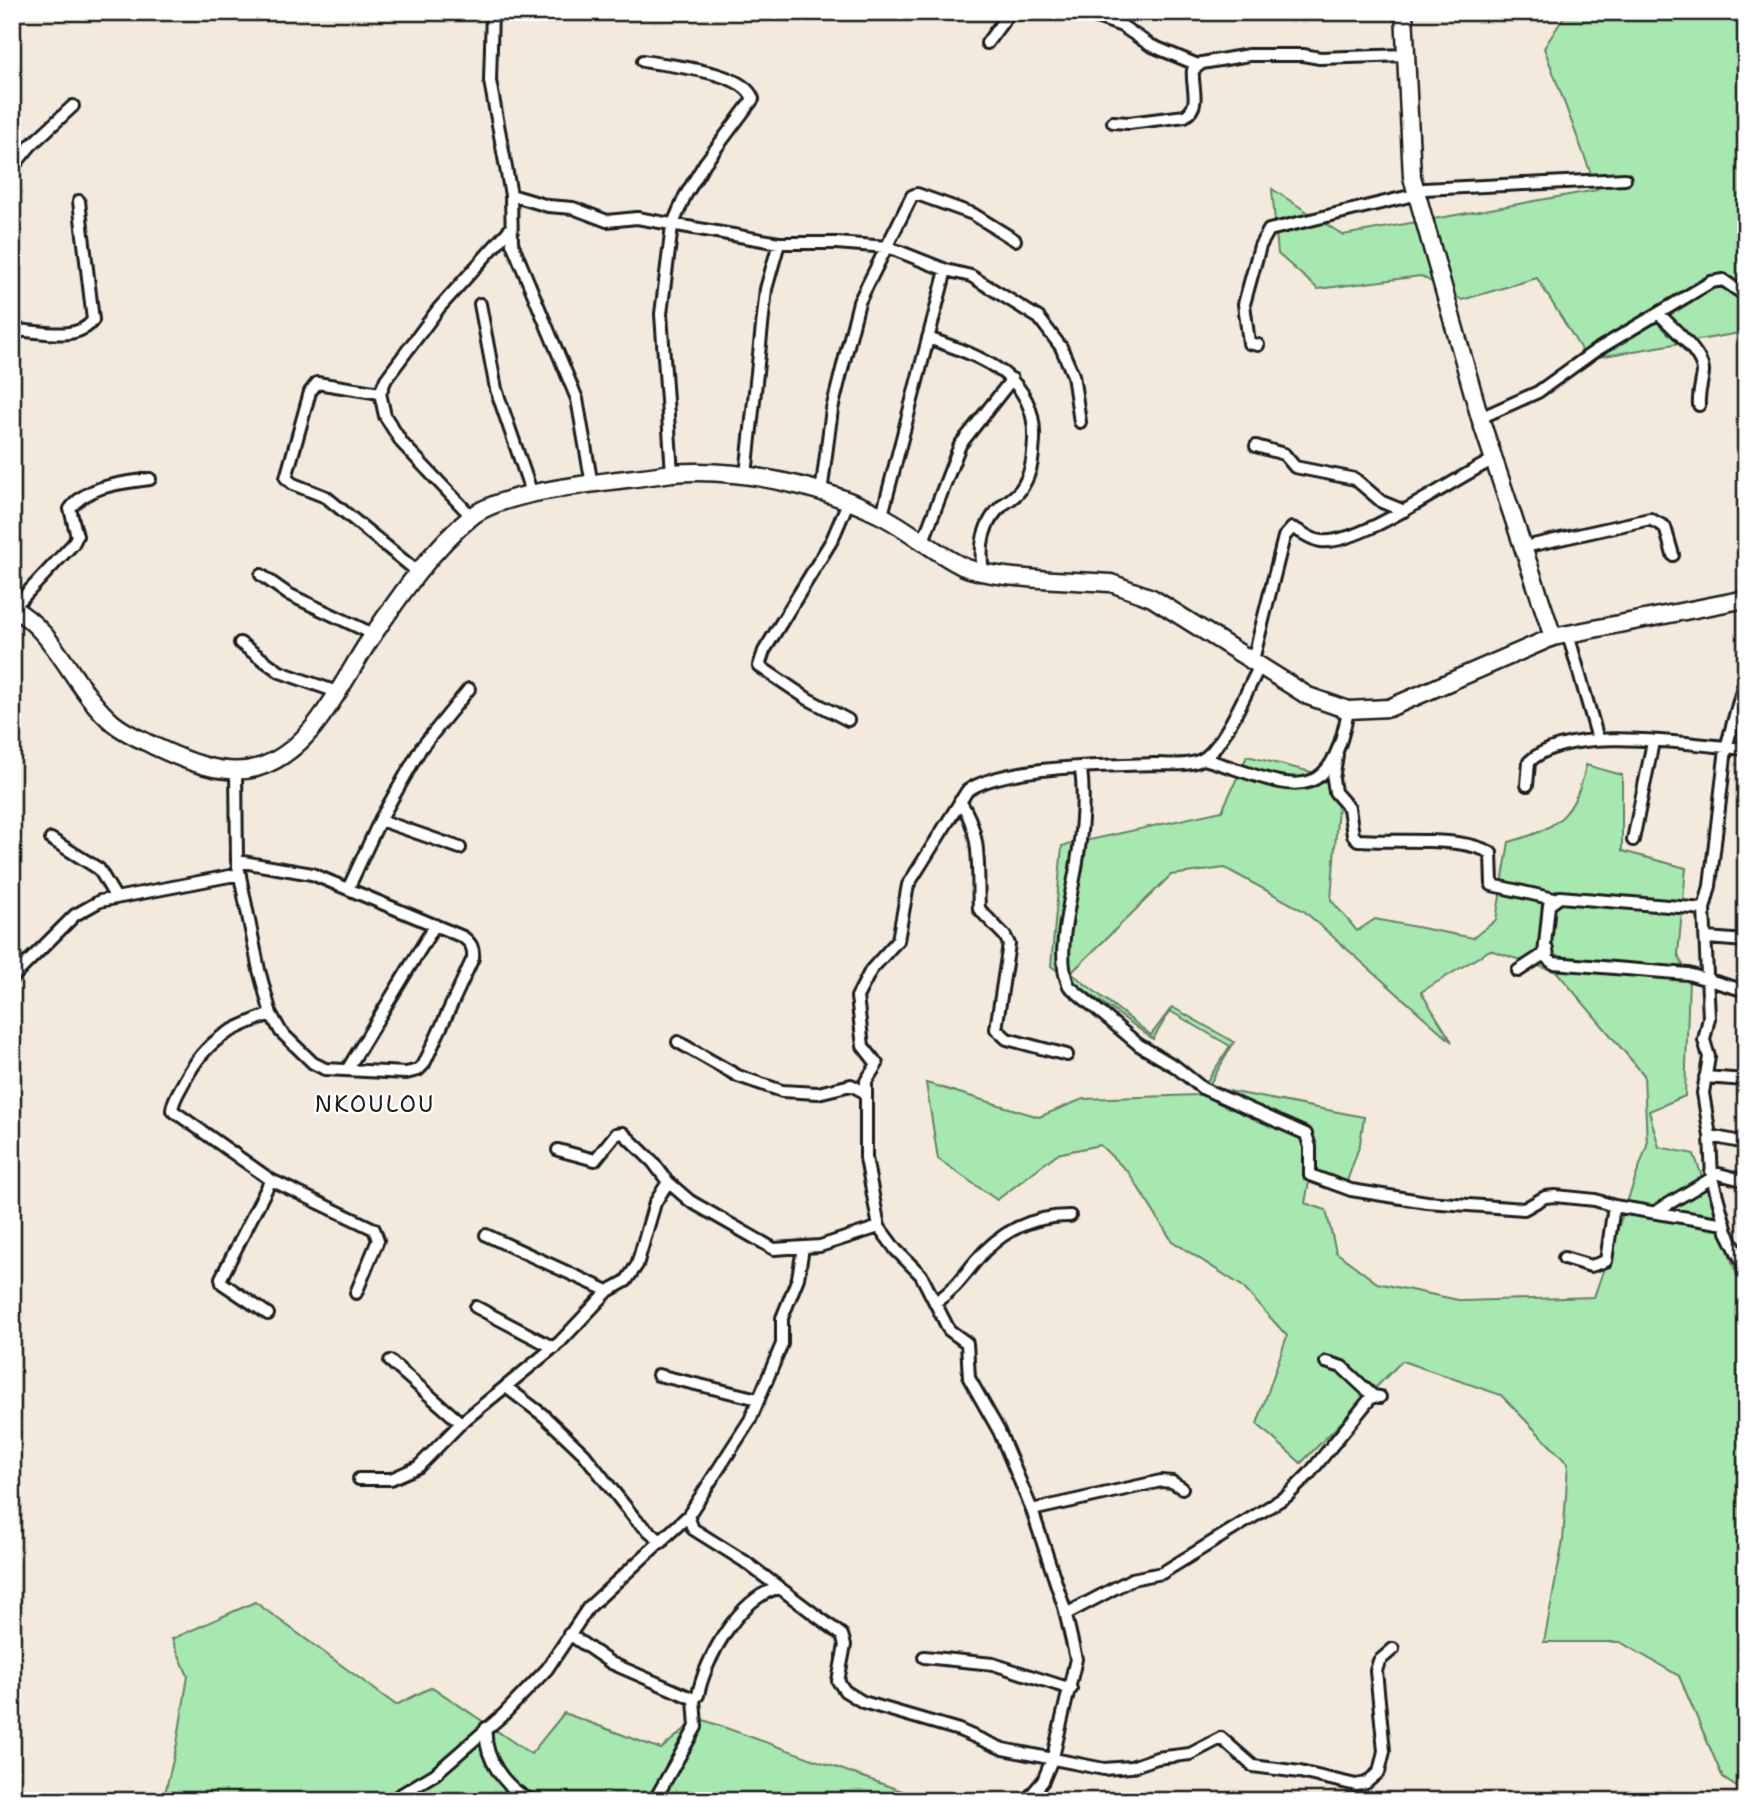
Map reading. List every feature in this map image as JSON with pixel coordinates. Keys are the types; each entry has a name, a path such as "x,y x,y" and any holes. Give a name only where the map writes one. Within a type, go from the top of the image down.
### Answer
{"street":[{"path":"492,12 491,80 511,195 512,243 577,399 592,485"},
{"path":"987,43 1010,12"},
{"path":"1082,12 1122,26 1150,45 1198,65 1249,55 1303,55 1320,58 1406,55"},
{"path":"1404,12 1412,177 1480,418 1524,547 1598,739"},
{"path":"643,61 719,75 742,83 750,90 752,99 705,163 685,196 673,226 661,314 672,473"},
{"path":"1112,122 1129,123 1185,116 1191,112 1196,100 1192,81 1193,70 1198,65"},
{"path":"12,168 31,145 73,106"},
{"path":"1258,345 1249,342 1244,304 1265,234 1332,213 1410,196 1418,191 1447,187 1516,187 1625,180"},
{"path":"821,493 832,409 859,302 908,202 917,194 973,214 1015,240"},
{"path":"511,195 548,206 573,208 607,221 637,218 779,243 888,247 947,270 971,276 1039,318 1062,347 1073,375 1080,422"},
{"path":"12,330 75,334 86,329 93,320 79,201"},
{"path":"472,517 402,443 385,416 380,393 386,379 439,308 510,229"},
{"path":"746,475 766,289 779,243"},
{"path":"882,516 947,270"},
{"path":"1480,418 1538,392 1595,351 1660,315 1711,282 1723,280 1746,296"},
{"path":"480,304 496,389 532,494"},
{"path":"1660,315 1684,338 1703,370 1699,405"},
{"path":"928,338 972,353 1012,379 1032,409 1033,463 1019,492 993,515 981,539 983,572"},
{"path":"923,541 960,445 1012,379"},
{"path":"380,393 317,383 310,392 286,478 293,484 326,497 419,573"},
{"path":"1256,446 1284,454 1295,467 1355,479 1382,502 1404,511"},
{"path":"1204,759 1217,745 1256,663 1284,537 1288,531 1292,528 1313,539 1335,541 1404,511 1495,459"},
{"path":"149,479 107,486 77,500 71,509 77,536 73,544 13,608 29,617 100,710 123,731 191,761 236,770 256,768 290,749 321,716 373,635 419,573 472,517 493,504 532,494 672,473 695,471 746,475 849,500 882,516 962,566 983,572 1111,583 1131,589 1308,696 1348,710 1389,708 1560,636 1746,599"},
{"path":"848,720 808,699 759,666 764,650 832,540 849,500"},
{"path":"1524,547 1650,519 1665,527 1673,555"},
{"path":"261,575 288,594 373,635"},
{"path":"240,643 279,673 337,692"},
{"path":"1746,676 1726,748 1710,886 1704,909 1709,1018 1705,1030 1709,1057 1703,1093 1710,1136 1712,1175 1725,1224 1744,1262 1746,1276"},
{"path":"348,889 380,820 421,748 469,689"},
{"path":"1348,710 1333,779 1335,792 1349,808 1353,835 1358,840 1457,844 1482,848 1491,853 1492,886 1553,899 1560,897 1704,909"},
{"path":"1527,785 1529,762 1536,756 1598,739 1746,750"},
{"path":"1633,840 1653,742"},
{"path":"1026,1801 1043,1781 1053,1758 1076,1659 1066,1614 1032,1510 999,1432 969,1378 967,1343 949,1330 937,1301 915,1266 895,1250 879,1227 866,1171 866,1081 877,1064 863,1045 857,997 871,970 898,940 908,885 960,801 974,786 1013,774 1176,765 1204,759 1291,784 1311,783 1322,778 1337,755"},
{"path":"1081,769 1082,811 1063,955 1064,976 1076,993 1139,1045 1176,1067 1202,1088 1302,1130 1310,1140 1310,1175 1351,1190 1475,1206 1524,1209 1545,1197 1555,1196 1595,1200 1614,1206 1725,1224"},
{"path":"236,770 237,861 271,1014 281,1032 313,1063 325,1069 406,1073 418,1070 424,1064 474,950 463,937 312,874 237,861"},
{"path":"960,801 970,818 978,846 979,909 1005,936 1009,944 996,1029 1007,1039 1068,1055"},
{"path":"380,820 460,848"},
{"path":"51,839 99,869 117,898"},
{"path":"12,978 75,915 100,901 240,874"},
{"path":"1553,899 1548,910 1547,949 1548,959 1553,963 1706,977 1746,991"},
{"path":"347,1070 435,925"},
{"path":"1707,938 1746,941"},
{"path":"1518,971 1539,959 1547,949"},
{"path":"271,1014 233,1027 217,1038 196,1060 172,1110 271,1180 374,1229 377,1240 356,1293"},
{"path":"678,1042 738,1076 782,1091 818,1093 851,1085 866,1093"},
{"path":"1705,1077 1746,1080"},
{"path":"558,1150 595,1160 616,1134 623,1133 653,1161 667,1182 702,1209 767,1246 780,1250 820,1246 879,1227"},
{"path":"1710,1136 1746,1143"},
{"path":"1656,1212 1712,1175 1746,1181"},
{"path":"268,1314 222,1283 221,1278 271,1180"},
{"path":"359,1479 391,1479 407,1474 461,1423 554,1348 608,1291 626,1281 636,1268 657,1197 667,1182"},
{"path":"1564,1258 1591,1266 1606,1261 1614,1206"},
{"path":"937,1301 958,1286 981,1255 1013,1229 1040,1217 1070,1216"},
{"path":"486,1235 608,1291"},
{"path":"390,1801 435,1774 530,1689 588,1608 688,1516 732,1452 782,1344 782,1318 798,1278 803,1248"},
{"path":"476,1307 554,1348"},
{"path":"390,1361 461,1423"},
{"path":"1066,1614 1132,1579 1162,1573 1287,1496 1376,1397 1353,1375 1334,1362 1326,1363"},
{"path":"658,1375 758,1399"},
{"path":"506,1387 543,1415 584,1454 636,1520 662,1542"},
{"path":"1032,1510 1161,1481 1172,1482 1181,1488"},
{"path":"688,1516 693,1529 744,1561 842,1635 845,1645 838,1681 857,1698 959,1730 1003,1749 1104,1769 1132,1767 1157,1758 1190,1754 1222,1738 1253,1766 1356,1784 1366,1783 1379,1772 1384,1751 1376,1671 1379,1661 1393,1649"},
{"path":"654,1801 696,1727 694,1699 722,1636 759,1599 778,1588"},
{"path":"569,1634 611,1663 694,1699"},
{"path":"924,1657 993,1664 1071,1689"},
{"path":"486,1728 485,1745 497,1768 517,1793 531,1801"}],"green space":[{"path":"1567,12 1746,12 1746,352 1740,333 1587,359 1537,278 1462,300 1421,276 1318,289 1278,254 1272,189 1343,235 1597,190 1544,48"},
{"path":"1247,756 1340,779 1331,900 1357,931 1375,919 1473,938 1496,920 1509,842 1540,832 1562,817 1576,796 1586,765 1622,775 1622,851 1686,868 1678,954 1689,979 1685,1096 1649,1111 1659,1147 1694,1154 1746,1301 1746,1793 1723,1778 1679,1676 1620,1642 1544,1642 1563,1541 1568,1464 1501,1395 1402,1361 1301,1463 1257,1424 1287,1336 1242,1286 1172,1241 1129,1173 1100,1145 1057,1154 997,1200 938,1159 926,1083 1039,1117 1083,1099 1198,1095 1230,1046 1170,1011 1153,1039 1051,966 1062,846 1222,811","holes":["1225,868 1304,911 1452,1042 1421,992 1490,950 1557,972 1644,1075 1647,1145 1594,1297 1463,1301 1377,1283 1336,1252 1326,1210 1305,1203 1309,1182 1347,1181 1360,1144 1364,1117 1208,1087 1234,1042 1172,1007 1151,1035 1071,973 1171,875"]},
{"path":"255,1602 396,1705 432,1687 531,1754 564,1713 661,1749 698,1718 930,1801 163,1801 177,1744 188,1676 172,1639"}],"district":[{"name":"NKOULOU","path":"375,1104"}]}
